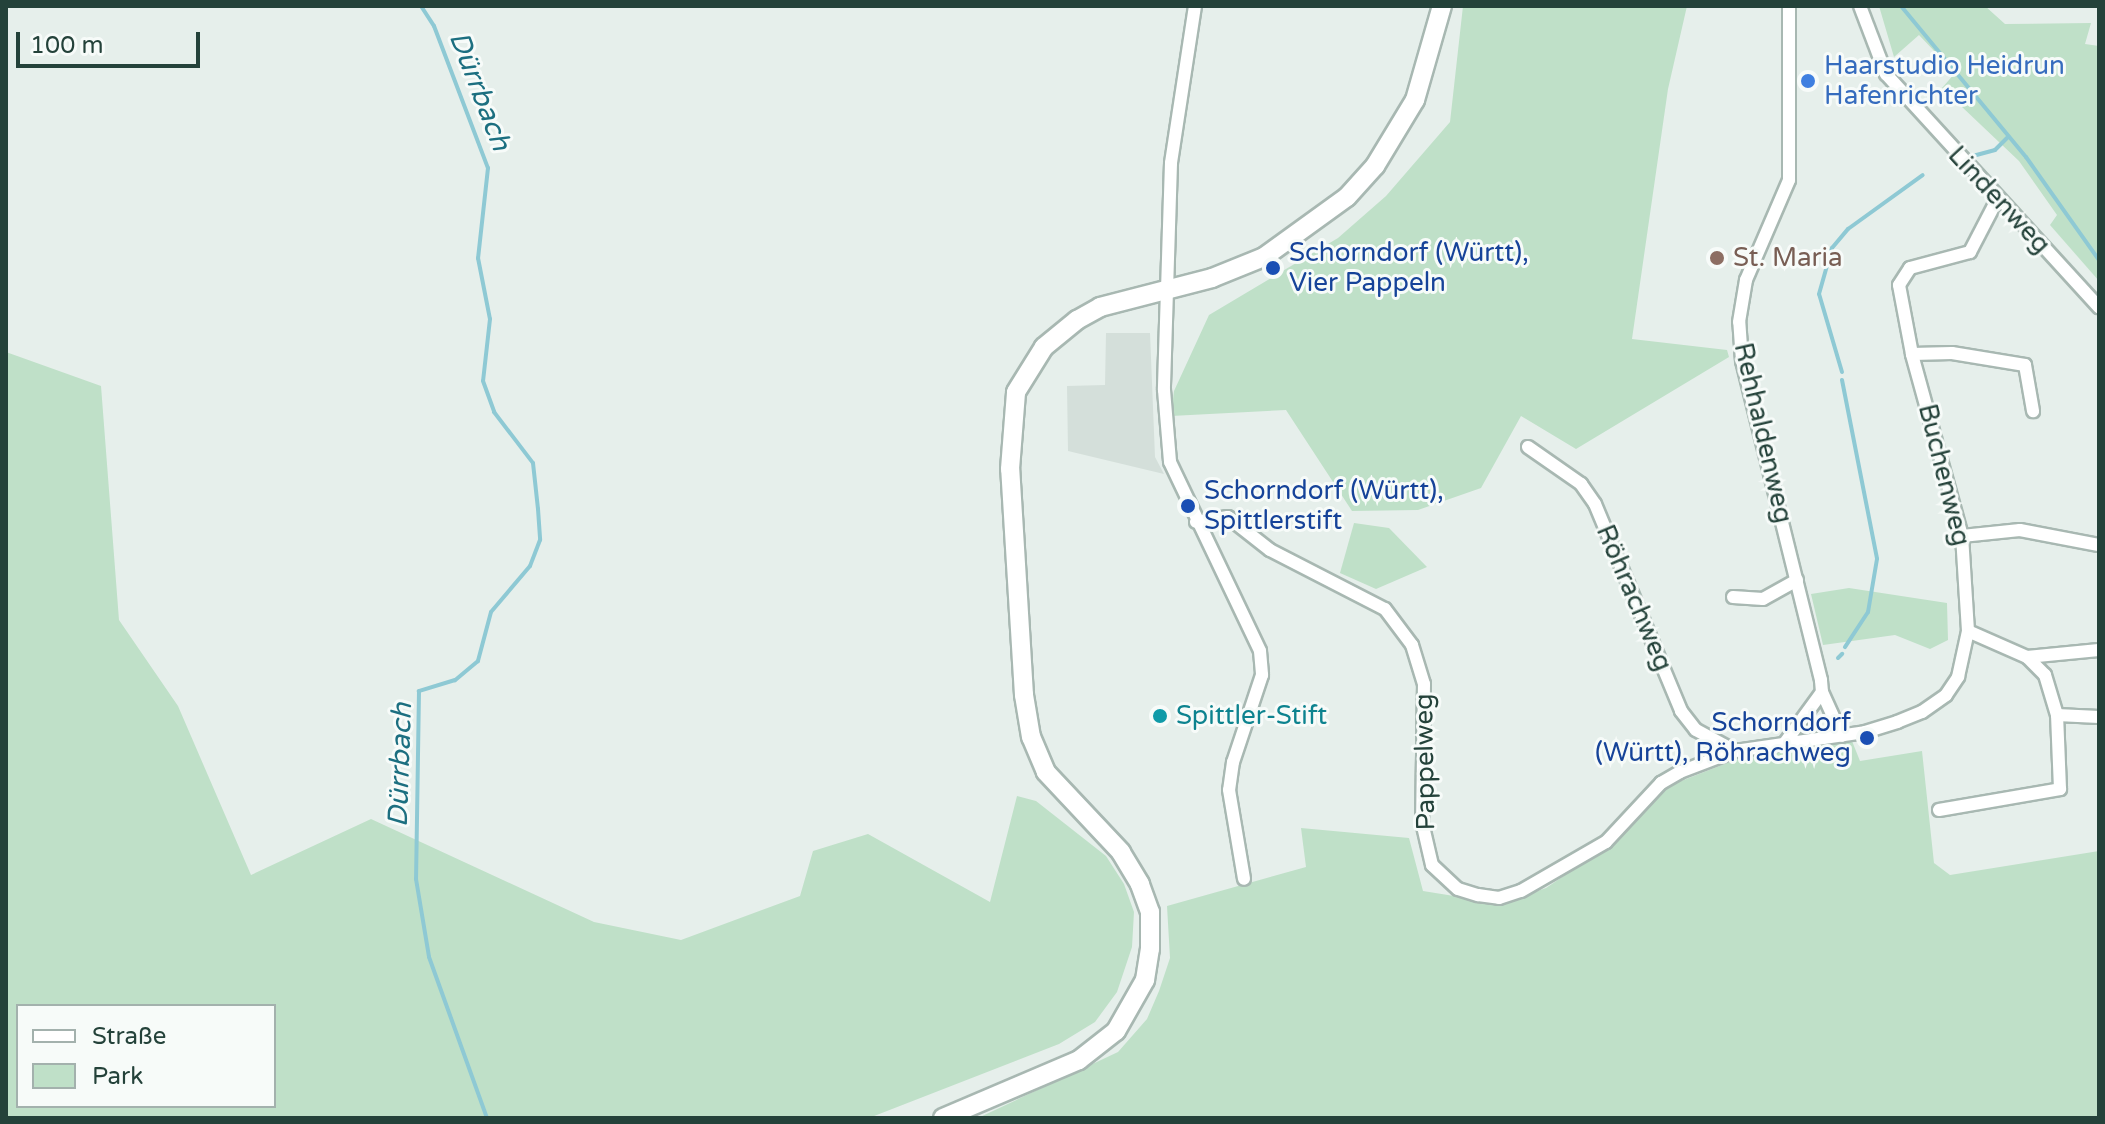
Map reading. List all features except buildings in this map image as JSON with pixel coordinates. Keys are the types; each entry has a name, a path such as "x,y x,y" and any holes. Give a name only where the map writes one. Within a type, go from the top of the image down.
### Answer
{"main road":[{"path":"943,1118 1079,1060 1116,1031 1145,980 1150,912 1140,884 1121,852 1046,772 1031,737 1024,695 1009,435 1016,392 1057,333 1100,307 1166,290 1264,257 1347,197 1375,166 1415,100 1442,6"}],"street":[{"path":"1195,6 1171,163 1164,390 1170,462 1260,651 1262,675 1233,762 1229,790 1244,879"},
{"name":"Rehhaldenweg","path":"1789,6 1789,180 1746,280 1739,322 1742,361 1822,692 1842,736"},
{"name":"Lindenweg","path":"1860,6 1886,74 2099,307"},
{"name":"Buchenweg","path":"1842,736 1897,722 1946,695 1958,677 1968,631 1962,536 1912,354 1902,274 1970,252 1998,198"},
{"path":"1912,354 1940,352 2025,365 2033,411"},
{"name":"Röhrachweg","path":"1528,447 1581,484 1595,504 1681,711 1696,730 1735,751"},
{"name":"Pappelweg","path":"1196,522 1228,517 1270,550 1370,598 1402,629 1419,666 1427,706 1426,844 1432,865 1458,889 1499,898 1521,891 1606,842 1661,783 1735,751 1842,736"},
{"path":"1962,536 2020,530 2099,545"},
{"path":"1733,597 1763,599 1797,580"},
{"path":"1939,810 2060,789 2057,715 2045,675 2027,657 1968,631"},
{"path":"2027,657 2099,650"},
{"path":"1784,744 1822,692"},
{"path":"2057,715 2099,717"}],"shaded area":[{"path":"1106,333 1150,333 1155,457 1164,474 1068,451 1067,386 1105,385"}],"green space":[{"path":"1463,6 1687,6 1668,89 1632,339 1727,350 1729,357 1576,449 1521,416 1481,488 1418,510 1352,511 1286,410 1171,416 1174,391 1209,315 1338,238 1386,196 1450,122"},
{"path":"1879,6 1985,6 2005,24 2091,23 2085,44 2099,46 2099,281 2050,225 2057,215 2019,161 1942,88 1955,73 1919,35 1894,57"},
{"path":"6,352 101,386 119,620 178,706 251,875 371,819 594,922 681,940 800,896 813,851 868,834 990,902 1017,796 1036,801 1106,856 1124,884 1134,912 1132,947 1117,992 1095,1022 1059,1044 869,1118 6,1118"},
{"path":"1354,523 1389,528 1427,567 1376,589 1340,573"},
{"path":"1849,588 1947,603 1948,640 1930,649 1895,635 1823,645 1811,594"},
{"path":"1852,741 1860,761 1922,751 1934,863 1950,875 2099,851 2099,1118 978,1118 1118,1052 1147,1019 1159,991 1170,958 1167,906 1306,867 1301,828 1409,838 1423,891 1491,902 1518,898 1546,888 1602,850 1671,785 1740,758"}],"waterway":[{"name":"Dürrbach","path":"421,6 434,26 488,168 478,258 490,319 483,381 494,412 533,463 540,540 530,566 491,612 478,661 455,680 419,691 416,879 429,957 487,1118"},
{"path":"1901,6 2026,157 2099,260"},
{"path":"1969,157 1995,150 2008,137"},
{"path":"1842,372 1819,294 1832,248 1848,229 1923,175"},
{"path":"1842,380 1877,559 1868,612 1845,647"},
{"path":"1838,658 1842,654"}],"place":[{"name":"Haarstudio Heidrun Hafenrichter","path":"1808,81"},
{"name":"St. Maria","path":"1717,258"},
{"name":"Schorndorf (Württ), Vier Pappeln","path":"1273,268"},
{"name":"Schorndorf (Württ), Spittlerstift","path":"1188,506"},
{"name":"Spittler-Stift","path":"1160,716"},
{"name":"Schorndorf (Württ), Röhrachweg","path":"1867,738"}]}
